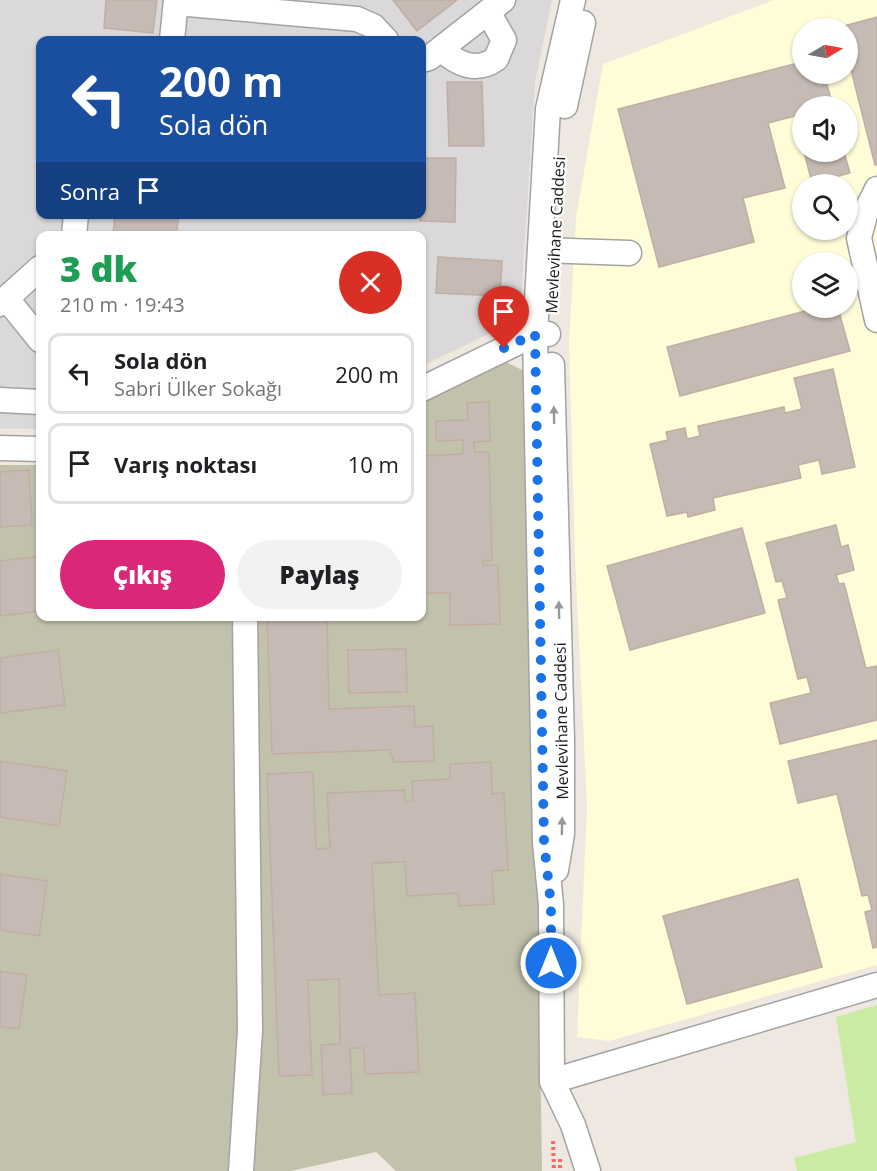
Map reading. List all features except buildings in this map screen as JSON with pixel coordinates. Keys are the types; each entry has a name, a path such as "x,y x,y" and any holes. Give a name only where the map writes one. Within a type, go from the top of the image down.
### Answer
{"street":[{"name":"Mevlevihane Caddesi","path":"568,55 573,0"},
{"name":"Mevlevihane Caddesi","path":"552,1081 551,905 544,842 543,334 547,250 548,109 588,0"},
{"path":"172,36 176,2 357,19 373,26 382,36"},
{"path":"496,6 504,40 496,59 484,65 467,66 451,58 431,54 496,6"},
{"path":"877,189 866,211 859,238 877,320"},
{"path":"547,250 628,253"},
{"path":"36,272 3,301 36,336"},
{"path":"426,387 543,334"},
{"path":"0,400 36,402"},
{"path":"0,448 36,449"},
{"path":"241,1171 250,1030 245,621"},
{"path":"588,1171 573,1125 552,1081 877,986"}],"shaded area":[{"path":"0,0 552,0 535,82 520,319 426,364 426,231 36,231 36,429 0,429"},
{"path":"774,0 877,0 877,965 609,1041 577,1037 587,806 575,559 569,343 576,217 603,64"},
{"path":"506,362 530,374 542,1171 396,1171 376,1152 291,1171 0,1171 0,465 36,465 36,621 426,621 426,393"}],"green space":[{"path":"877,1005 877,1171 797,1171 794,1158 856,1142 836,1017"}],"route":[{"path":"504,348 535,334 544,842 551,905 551,963"}]}
